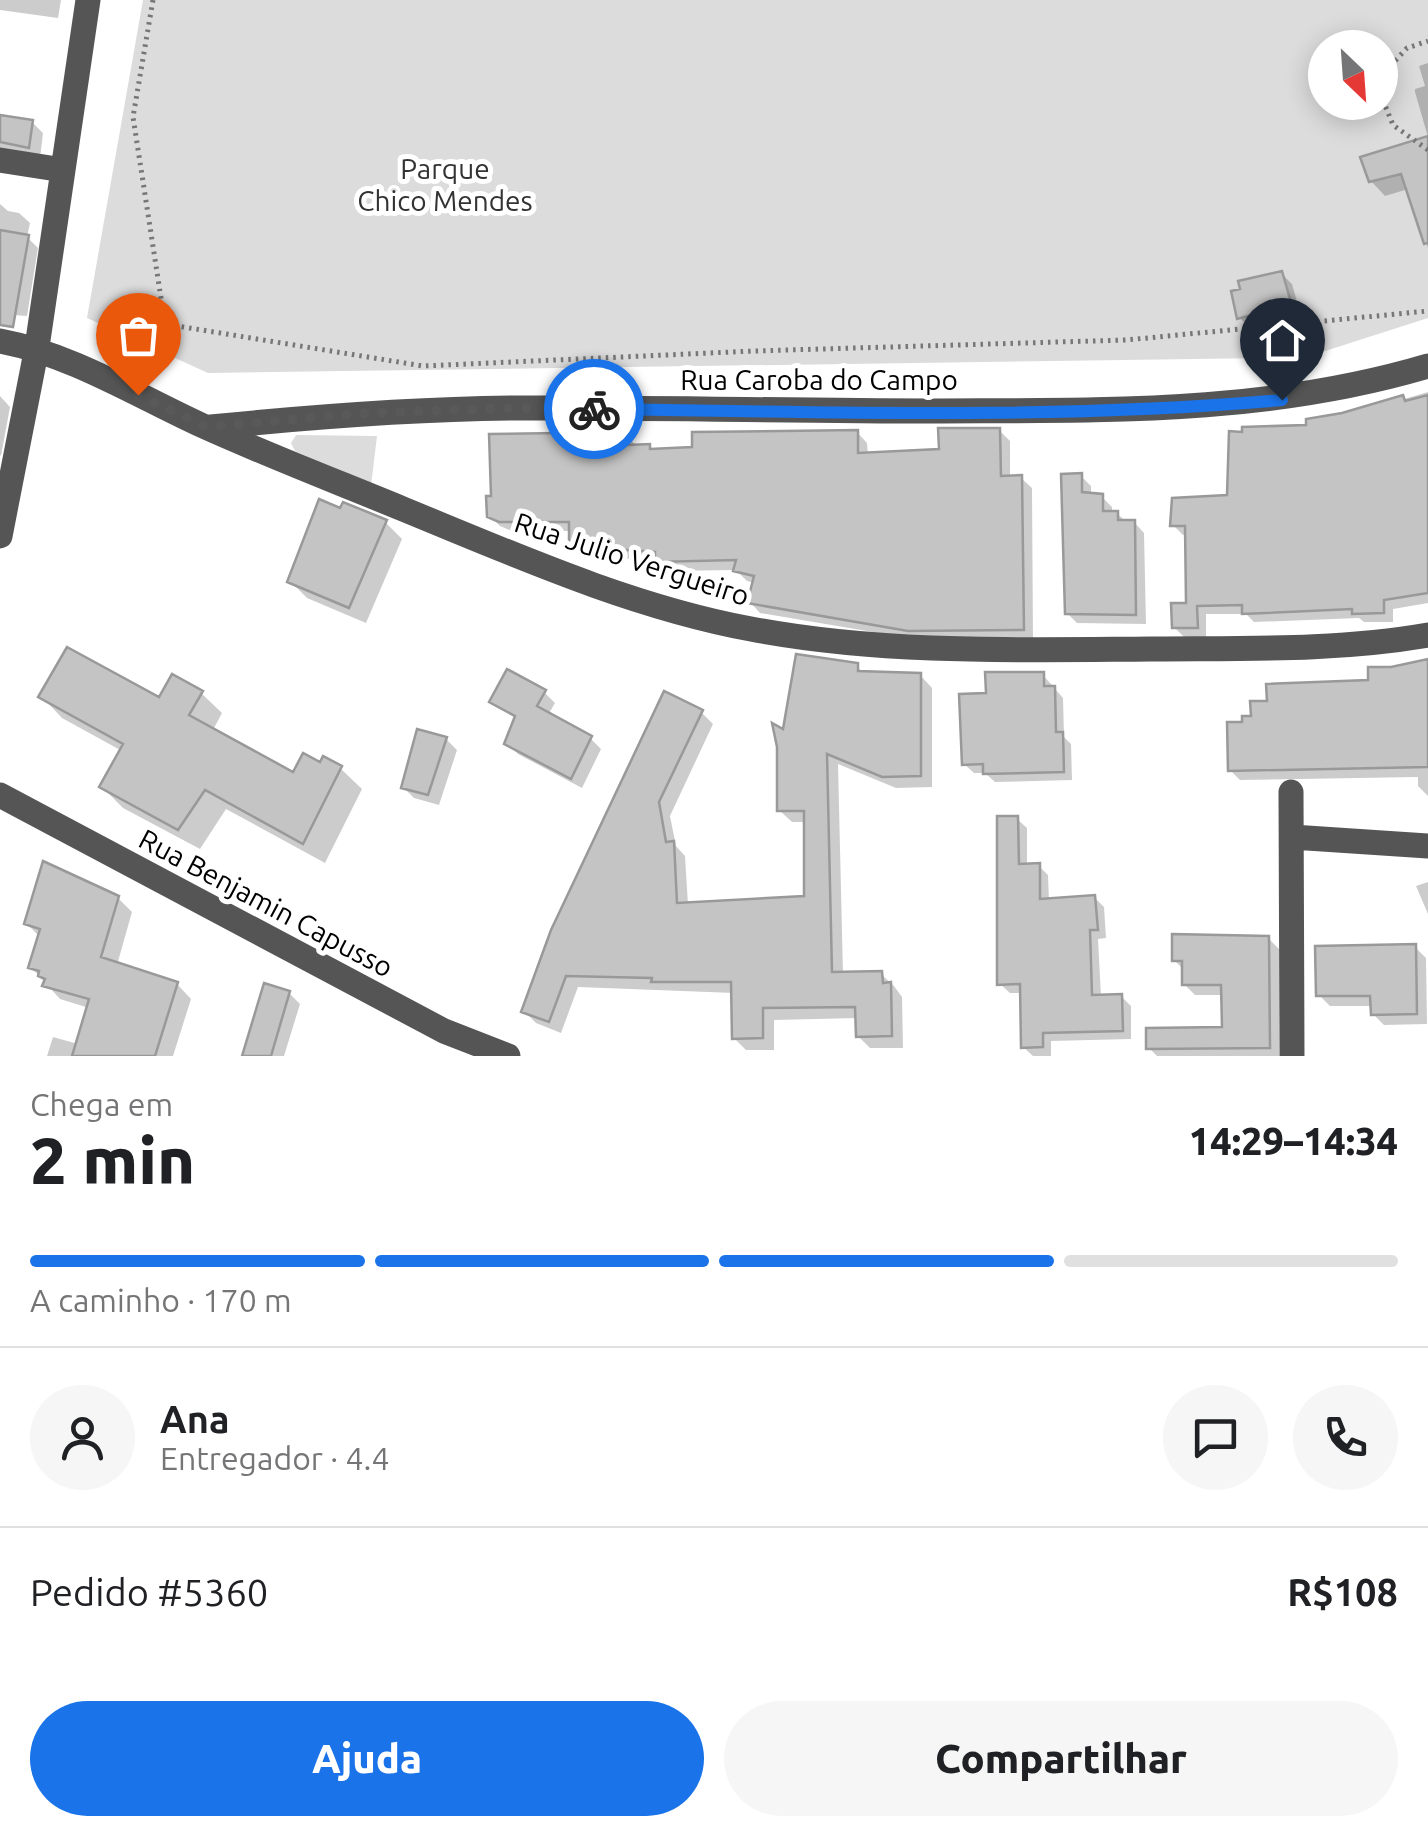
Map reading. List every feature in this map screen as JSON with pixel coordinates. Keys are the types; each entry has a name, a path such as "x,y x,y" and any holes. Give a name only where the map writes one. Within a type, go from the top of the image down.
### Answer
{"street":[{"path":"0,536 7,465 37,348 88,0"},
{"path":"0,160 63,170"},
{"name":"Rua Julio Vergueiro","path":"0,341 37,348 206,427 490,545 645,601 751,630 898,646 1019,650 1312,648 1428,635"},
{"name":"Rua Caroba do Campo","path":"206,427 370,413 513,408 1189,408 1282,400 1428,366"},
{"path":"1291,792 1292,1056"},
{"name":"Rua Benjamin Capusso","path":"0,796 444,1031 508,1056"},
{"path":"1292,837 1428,846"}],"path":[{"path":"153,0 133,117 165,324 423,366 1126,340 1428,311"},
{"path":"1398,58 1407,48 1428,41"},
{"path":"1391,120 1428,150"}],"green space":[{"name":"Parque Chico Mendes","path":"143,0 1428,0 1428,318 1319,353 1267,358 208,373 87,318"},
{"path":"296,435 377,436 371,486 295,451 291,443"}],"building":[{"path":"0,115 33,120 29,148 0,142"},
{"path":"1428,136 1428,243 1424,244 1401,174 1369,182 1360,157"},
{"path":"0,230 29,235 13,327 0,325"},
{"path":"1282,271 1290,299 1275,302 1277,308 1237,319 1231,291 1240,289 1238,281"},
{"path":"1403,395 1405,401 1428,395 1428,593 1384,600 1384,613 1352,614 1352,609 1242,614 1242,605 1197,606 1198,628 1172,628 1171,603 1186,603 1185,526 1170,526 1172,498 1227,495 1229,431 1306,425 1306,419"},
{"path":"938,428 1000,428 1001,476 1022,475 1024,630 908,631 747,603 754,576 733,571 736,560 655,562 655,552 569,546 569,522 499,522 487,517 486,496 491,496 489,434 626,432 626,445 650,444 650,449 692,447 692,432 858,430 858,453 939,449"},
{"path":"1082,473 1082,492 1103,494 1103,511 1118,511 1118,520 1135,520 1136,615 1065,614 1061,474"},
{"path":"319,499 340,508 343,502 387,520 349,608 287,582"},
{"path":"67,647 159,697 172,674 203,691 189,715 293,772 303,753 320,762 323,756 342,766 303,844 205,790 178,830 99,787 123,744 38,697"},
{"path":"796,654 858,663 858,671 921,673 921,776 882,777 827,754 832,972 882,971 883,983 891,982 892,1036 856,1037 855,1007 763,1008 763,1038 732,1039 731,982 566,976 549,1022 521,1012 551,930 664,691 703,710 659,802 666,842 674,841 677,903 804,896 804,811 777,811 777,747 772,723 783,729"},
{"path":"1428,659 1428,767 1228,771 1227,722 1242,722 1242,716 1251,716 1250,701 1267,701 1266,684 1368,680 1368,667 1391,667"},
{"path":"507,669 546,690 537,706 592,736 571,779 504,744 515,716 489,702"},
{"path":"985,672 1044,672 1044,686 1055,686 1056,732 1063,732 1064,772 983,774 983,764 962,765 959,694 986,693"},
{"path":"417,729 447,737 428,795 401,788"},
{"path":"997,816 1018,816 1019,864 1040,863 1040,899 1095,895 1098,930 1090,930 1092,995 1122,994 1123,1031 1043,1033 1043,1047 1021,1048 1020,984 997,985"},
{"path":"43,861 119,896 101,957 178,982 155,1056 72,1056 89,999 42,986 45,979 38,976 39,971 28,968 40,929 24,924"},
{"path":"1172,934 1269,936 1270,1048 1146,1049 1146,1028 1222,1027 1221,985 1182,985 1182,961 1172,961"},
{"path":"1416,944 1417,1014 1371,1015 1370,996 1316,996 1315,946"},
{"path":"264,983 290,991 271,1056 242,1056"}],"way so far":[{"path":"138,395 206,427 370,413 594,409"}],"route":[{"path":"594,409 1045,410 1189,408 1282,400"}]}
